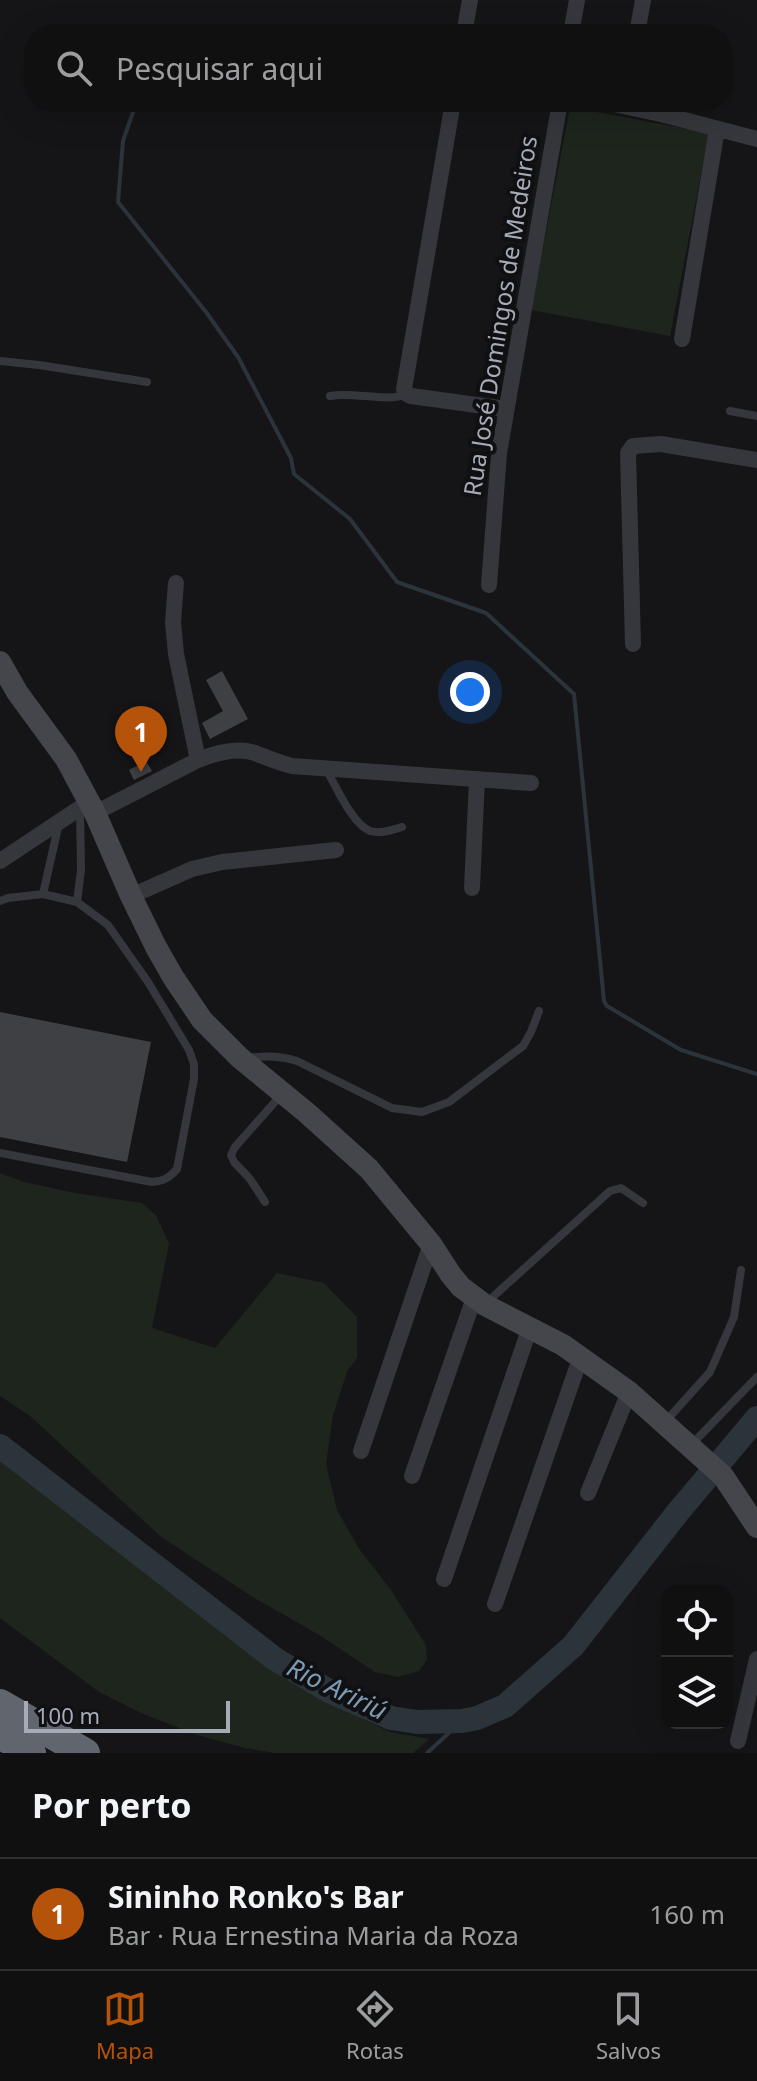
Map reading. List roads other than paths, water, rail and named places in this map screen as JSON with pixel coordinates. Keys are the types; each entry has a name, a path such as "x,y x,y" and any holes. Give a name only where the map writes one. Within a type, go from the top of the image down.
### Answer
{"highway":[{"path":"0,1704 85,1753"},
{"path":"0,1734 31,1753"}],"street":[{"path":"466,24 470,0"},
{"path":"573,24 577,0"},
{"path":"639,24 643,0"},
{"path":"451,112 404,389 407,394 506,409"},
{"name":"Rua José Domingos de Medeiros","path":"489,585 499,453 558,112"},
{"path":"654,112 757,139"},
{"path":"682,339 717,129"},
{"path":"633,644 628,453 633,446 661,444 757,460"},
{"path":"176,583 173,622 176,654 198,760"},
{"path":"0,662 31,712 66,759 173,977 202,1020 240,1058 369,1169 431,1244 451,1275 479,1301 581,1356 629,1392 723,1476 757,1527"},
{"path":"0,861 59,822 198,760 223,752 247,752 280,763 326,769 531,783"},
{"path":"472,888 477,779"},
{"path":"131,896 192,869 222,862 336,850"},
{"path":"361,1451 431,1244"},
{"path":"412,1476 479,1301"},
{"path":"444,1579 530,1327"},
{"path":"495,1604 581,1356"},
{"path":"588,1493 629,1392"},
{"path":"738,1741 757,1659"}],"lane":[{"path":"0,361 147,382"},
{"path":"330,396 396,397 407,394"},
{"path":"730,411 757,416"},
{"path":"326,769 354,818 362,826 380,832 402,827"},
{"path":"77,902 88,808"},
{"path":"43,894 59,822"},
{"path":"0,901 43,894 77,902 108,925 148,982 189,1050 194,1064 194,1079 177,1169 162,1182 0,1153"},
{"path":"240,1058 282,1056 392,1108 422,1112 449,1102 523,1046 539,1011"},
{"path":"265,1202 231,1155 283,1094"},
{"path":"479,1301 610,1191 621,1188 643,1203"},
{"path":"664,1423 710,1372 734,1317 741,1270"},
{"path":"696,1451 757,1377"}],"waterway":[{"path":"133,112 123,141 118,202 238,357 291,458 294,474 350,519 397,582 486,613 574,694 604,1001 607,1006 681,1050 757,1074"},
{"name":"Rio Aririú","path":"0,1446 275,1659 329,1691 391,1718 417,1722 462,1721 505,1706 573,1646 678,1512 757,1418"},
{"path":"427,1753 462,1721"}],"place":[{"name":"Sininho Ronko's Bar","path":"141,772"}]}
